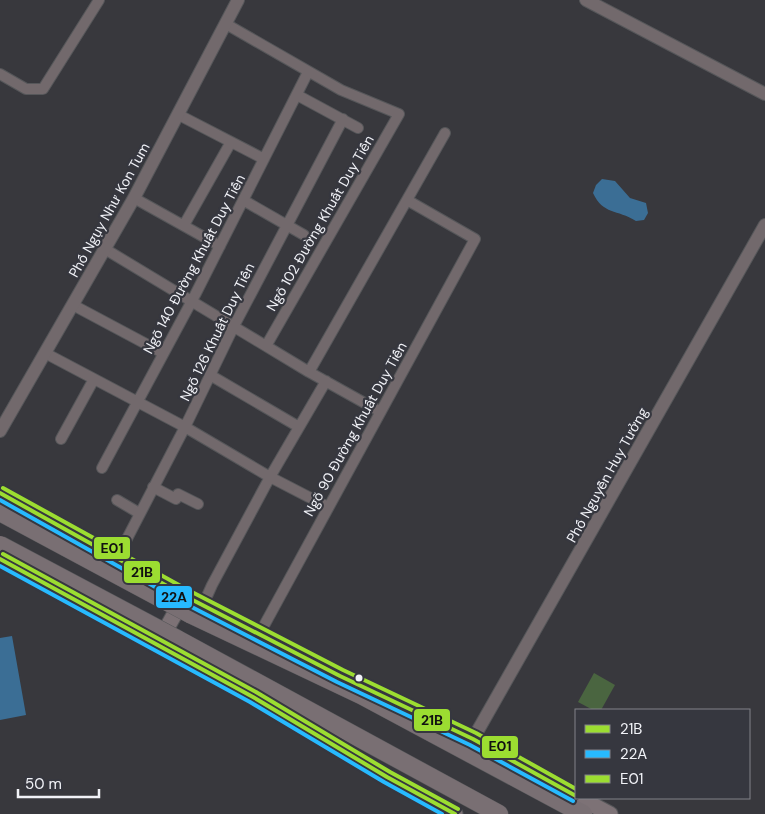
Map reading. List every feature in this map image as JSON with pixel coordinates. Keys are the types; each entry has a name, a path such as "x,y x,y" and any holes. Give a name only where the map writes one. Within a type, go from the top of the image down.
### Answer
{"highway":[{"path":"0,512 197,609 583,814"},
{"path":"0,545 499,814"},
{"path":"197,609 561,814"},
{"path":"176,640 415,781 477,814"}],"main road":[{"path":"0,493 185,596 197,609 260,633 340,676 473,739 575,795"},
{"path":"0,560 158,644 455,814"},
{"path":"158,644 185,596"},
{"path":"582,799 610,814"}],"street":[{"path":"0,74 26,89 43,89 99,0"},
{"name":"Phố Ngụy Như Kon Tum","path":"0,430 134,198 238,0"},
{"path":"586,0 765,94"},
{"path":"226,24 308,72"},
{"name":"Ngõ 140 Đường Khuất Duy Tiến","path":"102,468 162,353 192,301 308,72"},
{"name":"Ngõ 102 Đường Khuất Duy Tiến","path":"266,346 399,114 341,90 308,72"},
{"path":"297,95 358,128"},
{"path":"179,115 264,159"},
{"name":"Ngõ 126 Khuất Duy Tiến","path":"117,558 185,427 234,326 343,119"},
{"path":"309,372 445,134"},
{"path":"184,225 231,142"},
{"path":"134,198 220,246"},
{"path":"244,200 304,235"},
{"name":"Ngõ 90 Đường Khuất Duy Tiến","path":"260,633 379,411 475,240 407,200"},
{"name":"Phố Nguyễn Huy Tưởng","path":"473,739 765,225"},
{"path":"105,249 309,372 379,411"},
{"path":"73,305 162,353"},
{"path":"45,353 185,427 270,478 328,506"},
{"path":"210,376 299,427"},
{"path":"61,440 94,379"},
{"path":"197,609 326,381"},
{"path":"153,486 176,498 178,494 198,504"},
{"path":"117,500 139,513"}],"green space":[{"path":"594,673 615,685 602,709 591,709 578,702"}],"water":[{"path":"602,179 615,181 630,198 646,203 648,213 644,220 636,221 601,205 593,193 596,185"},
{"path":"12,636 26,715 0,720 0,638"}],"transit line":[{"name":"E01","path":"3,488 188,590 343,670 476,733 575,788"},
{"name":"21B","path":"0,493 185,596 340,676 473,739 575,795"},
{"name":"22A","path":"0,500 182,602 337,682 470,745 573,801"},
{"name":"E01","path":"3,554 256,692 390,772 458,809"},
{"name":"21B","path":"0,559 253,697 387,777 455,814"},
{"name":"22A","path":"0,566 250,702 384,782 442,814"}]}
